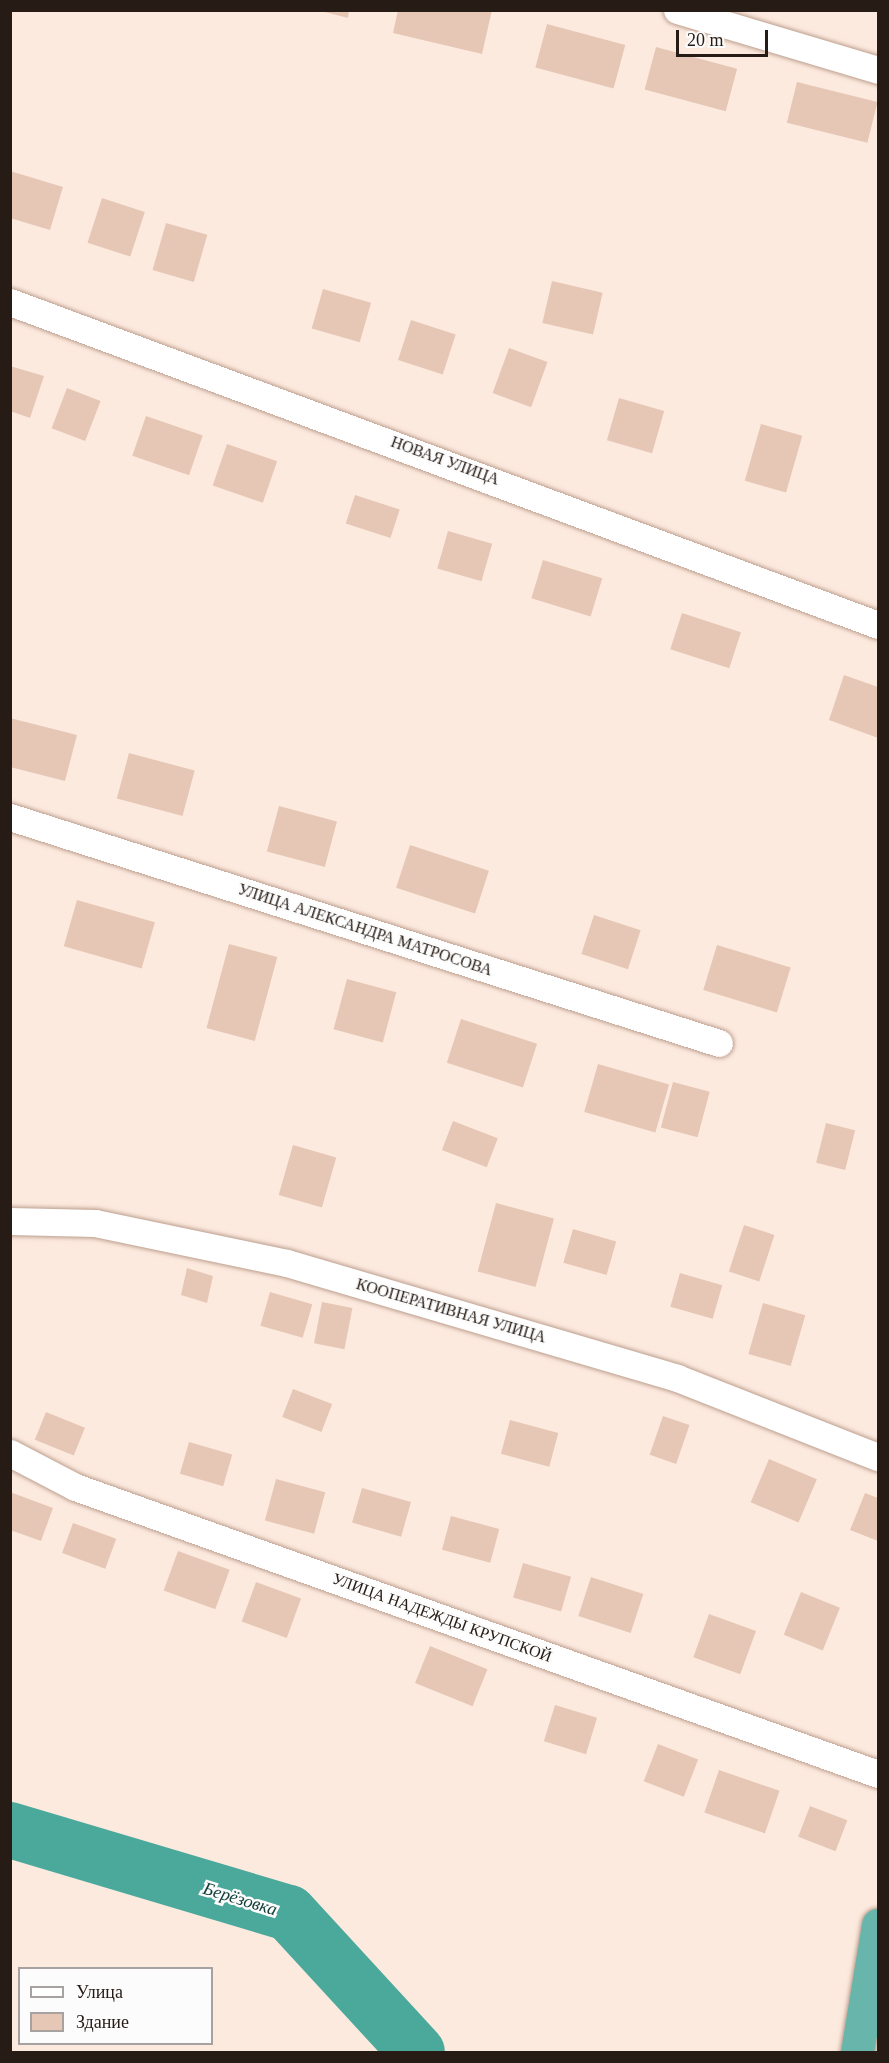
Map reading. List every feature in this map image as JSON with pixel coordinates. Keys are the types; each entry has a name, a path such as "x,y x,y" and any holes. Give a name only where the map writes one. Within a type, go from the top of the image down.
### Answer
{"highway":[{"path":"857,2052 879,1925"}],"street":[{"path":"677,10 879,70"},
{"name":"НОВАЯ УЛИЦА","path":"10,302 879,625"},
{"name":"УЛИЦА АЛЕКСАНДРА МАТРОСОВА","path":"10,818 719,1043"},
{"name":"КООПЕРАТИВНАЯ УЛИЦА","path":"10,1221 95,1223 287,1263 677,1378 879,1457"},
{"name":"УЛИЦА НАДЕЖДЫ КРУПСКОЙ","path":"10,1453 75,1487 879,1774"}],"building":[{"path":"317,10 349,10 348,18"},
{"path":"398,10 492,10 482,54 393,33"},
{"path":"547,24 625,45 614,88 535,67"},
{"path":"656,47 737,69 726,111 645,90"},
{"path":"797,82 878,102 867,143 787,123"},
{"path":"10,171 63,187 50,230 10,218"},
{"path":"102,198 145,212 130,257 87,243"},
{"path":"166,223 207,235 194,282 152,270"},
{"path":"552,281 603,293 593,335 542,323"},
{"path":"323,289 371,303 360,342 312,328"},
{"path":"411,320 456,335 443,374 398,360"},
{"path":"509,348 548,362 531,407 493,393"},
{"path":"10,366 44,376 30,418 10,411"},
{"path":"67,388 101,401 85,441 52,428"},
{"path":"619,398 664,411 652,453 607,440"},
{"path":"146,416 203,436 189,475 132,456"},
{"path":"761,424 802,436 786,493 745,481"},
{"path":"227,444 277,461 263,503 213,486"},
{"path":"355,495 400,510 390,538 346,524"},
{"path":"448,531 492,544 481,581 437,568"},
{"path":"543,560 602,578 591,616 531,598"},
{"path":"682,613 741,632 729,668 670,649"},
{"path":"844,675 878,687 878,738 829,720"},
{"path":"10,718 77,735 65,781 10,767"},
{"path":"129,753 195,771 183,816 117,798"},
{"path":"279,806 337,822 325,867 267,851"},
{"path":"410,845 489,871 475,913 396,888"},
{"path":"77,900 155,922 142,968 64,946"},
{"path":"594,915 641,930 628,969 581,954"},
{"path":"229,944 277,957 255,1041 206,1028"},
{"path":"717,945 791,968 777,1012 703,990"},
{"path":"347,979 396,992 383,1042 334,1029"},
{"path":"461,1019 537,1044 523,1087 447,1063"},
{"path":"598,1064 669,1084 655,1132 584,1112"},
{"path":"673,1082 710,1092 698,1137 661,1127"},
{"path":"453,1121 498,1138 487,1167 442,1150"},
{"path":"826,1123 855,1130 845,1170 816,1163"},
{"path":"293,1145 336,1157 322,1207 279,1195"},
{"path":"496,1203 554,1219 536,1287 478,1272"},
{"path":"744,1225 774,1235 759,1281 729,1272"},
{"path":"573,1229 616,1241 607,1275 563,1263"},
{"path":"187,1268 213,1276 207,1303 181,1295"},
{"path":"680,1273 722,1285 713,1319 670,1307"},
{"path":"270,1292 312,1304 303,1338 260,1326"},
{"path":"322,1302 352,1308 344,1349 314,1343"},
{"path":"763,1303 805,1315 791,1366 748,1354"},
{"path":"293,1389 332,1404 321,1432 282,1417"},
{"path":"46,1412 85,1428 74,1456 35,1440"},
{"path":"663,1416 689,1425 676,1464 650,1455"},
{"path":"510,1420 558,1433 549,1467 501,1454"},
{"path":"189,1442 232,1454 223,1486 180,1474"},
{"path":"769,1459 817,1479 799,1523 751,1502"},
{"path":"276,1479 325,1492 314,1534 265,1521"},
{"path":"362,1488 411,1502 401,1537 352,1523"},
{"path":"10,1492 53,1508 41,1541 10,1530"},
{"path":"865,1493 878,1498 878,1541 850,1530"},
{"path":"451,1516 499,1529 490,1563 442,1550"},
{"path":"73,1523 116,1539 105,1569 62,1553"},
{"path":"178,1551 230,1570 215,1609 164,1590"},
{"path":"523,1563 571,1577 561,1611 513,1598"},
{"path":"591,1577 643,1594 631,1633 578,1616"},
{"path":"256,1582 301,1598 287,1638 242,1621"},
{"path":"801,1592 840,1608 823,1650 784,1635"},
{"path":"709,1614 756,1631 740,1674 693,1657"},
{"path":"430,1646 487,1669 473,1706 415,1683"},
{"path":"555,1705 597,1718 586,1754 544,1741"},
{"path":"658,1744 698,1759 684,1797 644,1781"},
{"path":"719,1770 780,1791 765,1833 704,1813"},
{"path":"810,1806 847,1820 836,1851 798,1837"}],"waterway":[{"name":"Берёзовка","path":"10,1830 289,1913 417,2052"}]}
